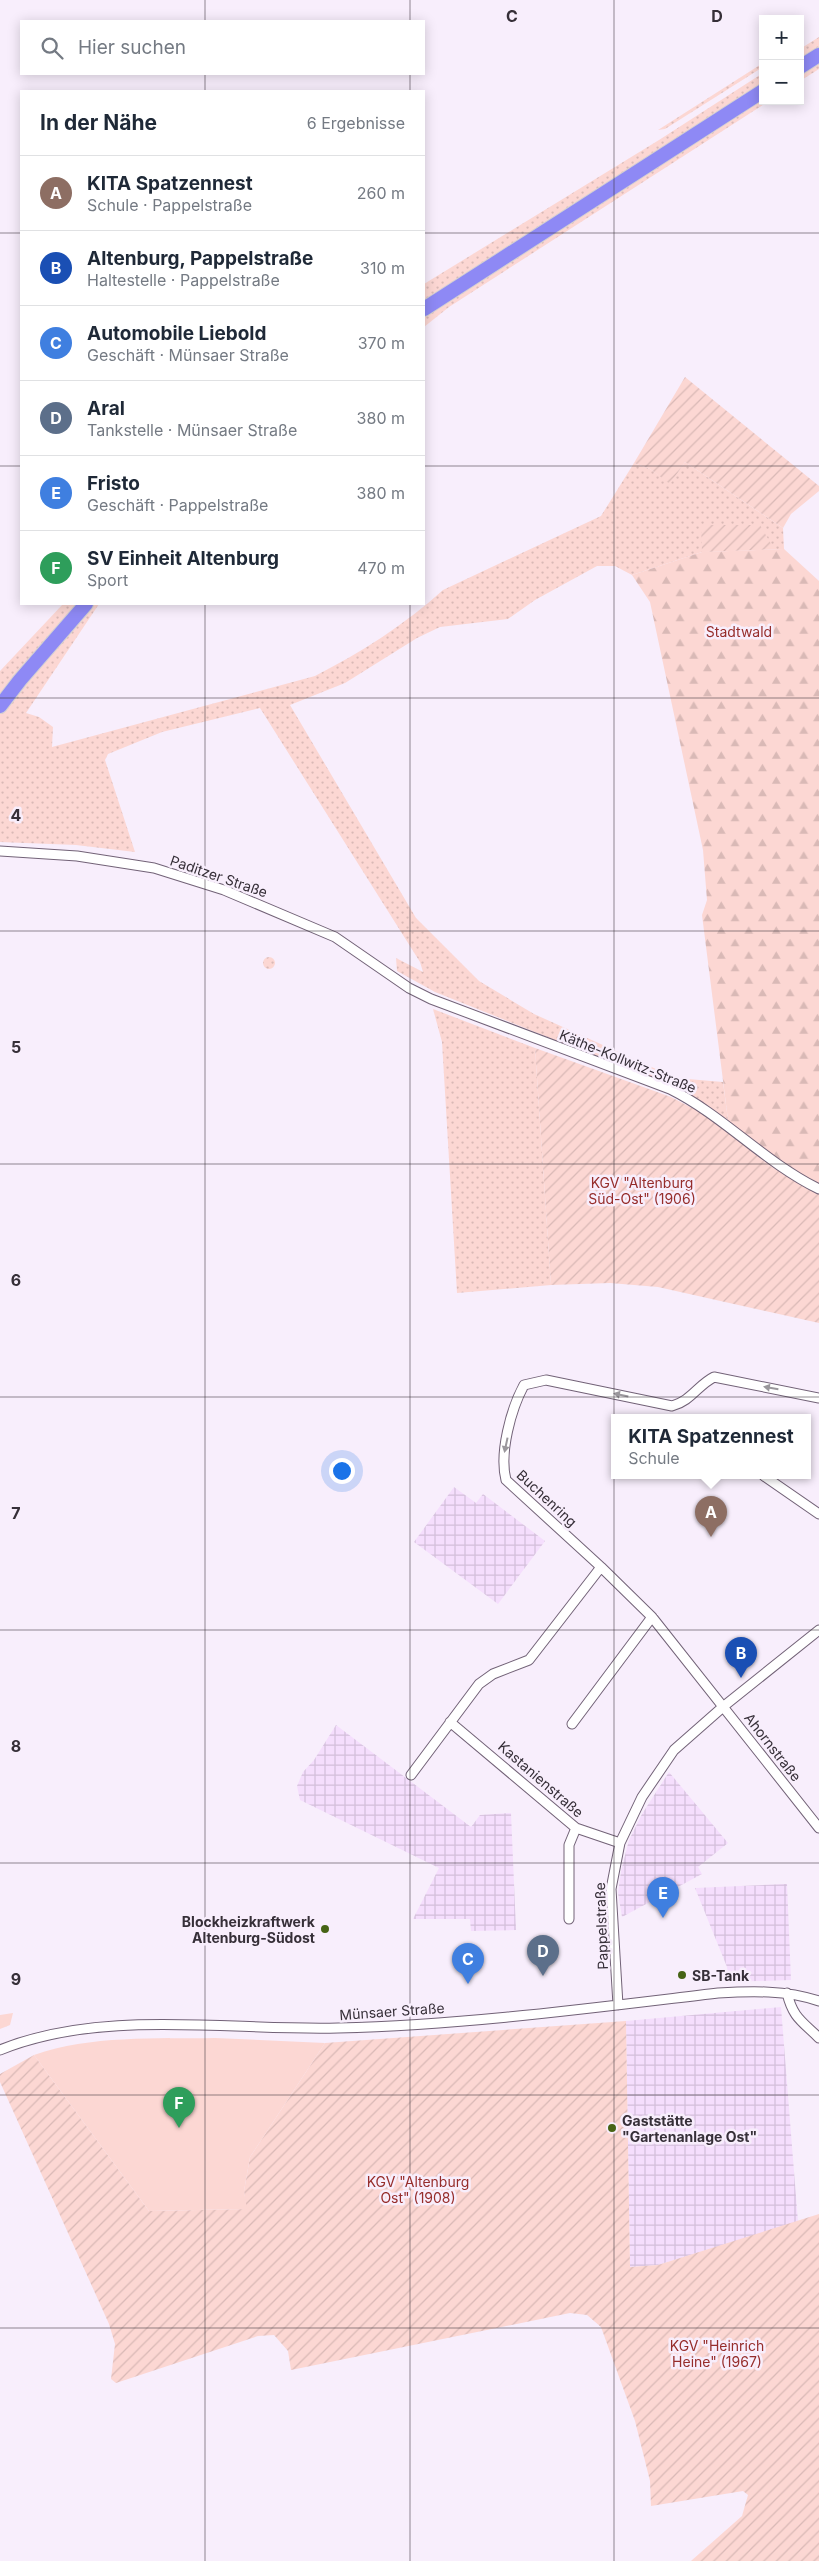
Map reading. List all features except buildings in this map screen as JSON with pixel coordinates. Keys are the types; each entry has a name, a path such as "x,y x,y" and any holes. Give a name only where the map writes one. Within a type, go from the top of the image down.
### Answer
{"highway":[{"path":"804,64 819,55"},
{"path":"425,308 759,94"},
{"path":"0,706 85,605"}],"street":[{"name":"Paditzer Straße","path":"0,851 77,856 154,868 224,890 335,937 409,988"},
{"name":"Käthe-Kollwitz-Straße","path":"409,988 431,999 685,1096 732,1128 779,1166 819,1189"},
{"name":"Buchenring","path":"724,1706 652,1617 602,1567 506,1480 502,1467 515,1400 524,1385 546,1380 672,1406 681,1404 694,1395 705,1381 714,1377 819,1398"},
{"path":"768,1479 819,1514"},
{"path":"412,1775 479,1684 493,1674 529,1660 602,1567"},
{"path":"572,1724 652,1617"},
{"name":"Pappelstraße","path":"618,2004 611,1889 620,1843 642,1797 674,1750 724,1706 819,1630"},
{"name":"Ahornstraße","path":"724,1706 819,1828"},
{"name":"Kastanienstraße","path":"450,1722 576,1828 620,1843"},
{"path":"568,1919 569,1845 576,1828"},
{"name":"Münsaer Straße","path":"0,2050 64,2033 138,2026 339,2028 754,1991 787,1993 819,2001"},
{"path":"787,1993 791,2009 799,2022 819,2038"}],"shaded area":[{"path":"454,1487 476,1503 483,1494 545,1541 498,1604 414,1542"},
{"path":"336,1725 471,1827 480,1815 511,1813 516,1930 471,1931 470,1919 413,1919 439,1868 300,1800 297,1786 303,1772 314,1760"},
{"path":"669,1772 728,1843 698,1867 702,1874 622,1917 618,1893 621,1871 629,1840 642,1814"},
{"path":"787,1884 791,1980 728,1982 727,1967 695,1888"},
{"path":"781,2007 798,2222 658,2265 630,2267 626,2021"}],"green space":[{"path":"819,37 819,69 804,78 804,60 804,46"},
{"path":"759,66 759,70 665,129 658,130"},
{"path":"759,76 759,105 763,105 449,307 425,326 425,283 659,140"},
{"path":"685,377 819,486 819,491 791,514 783,528 685,462 670,484 650,469 634,463"},
{"path":"685,462 783,528 784,549 702,552 632,575 615,566 597,566 535,600 508,619 440,627 417,638 345,683 290,705 416,918 479,981 534,1014 676,1078 723,1082 728,1120 701,1103 615,1064 611,1059 595,1056 435,992 397,971 396,958 423,972 420,962 260,708 162,732 108,754 105,760 135,852 76,845 0,842 0,671 62,605 98,605 26,713 39,717 53,727 52,747 315,676 349,658 382,637 414,615 443,590 601,516 634,463 650,469 670,483"},
{"path":"701,525 760,525 774,549 702,552"},
{"name":"Stadtwald","path":"784,549 819,581 819,1193 768,1165 717,1121 728,1120 702,915 707,900 703,850 650,602 632,575 702,552"},
{"path":"267,957 271,957 275,963 271,969 267,969 263,965 263,961"},
{"path":"433,1009 535,1048 551,1285 457,1293 442,1042"},
{"name":"KGV \"Altenburg Süd-Ost\" (1906)","path":"535,1048 671,1097 717,1121 768,1165 819,1193 819,1323 658,1287 610,1283 551,1285"},
{"path":"13,2013 10,2025 0,2029 0,2015"},
{"name":"KGV \"Altenburg Ost\" (1908)","path":"626,2021 630,2267 658,2265 819,2214 819,2561 691,2561 742,2516 748,2495 743,2491 651,2506 650,2481 635,2421 601,2327 587,2315 570,2313 291,2370 288,2351 274,2335 258,2336 116,2383 111,2379 115,2344 109,2324 0,2082 0,2074 34,2055 149,2211 246,2209 244,2191 250,2157 325,2043"},
{"path":"215,2038 325,2043 250,2157 244,2191 247,2209 149,2211 34,2055 78,2044 100,2041"}],"place":[{"name":"KITA Spatzennest","path":"711,1537"},
{"name":"Altenburg, Pappelstraße","path":"741,1678"},
{"name":"Fristo","path":"663,1918"},
{"name":"Blockheizkraftwerk Altenburg-Südost","path":"325,1929"},
{"name":"SB-Tank","path":"682,1975"},
{"name":"Aral","path":"543,1976"},
{"name":"Automobile Liebold","path":"468,1984"},
{"name":"SV Einheit Altenburg","path":"179,2128"},
{"name":"Gaststätte \"Gartenanlage Ost\"","path":"612,2128"}],"park label":[{"name":"KGV \"Heinrich Heine\" (1967)","path":"717,2354"}]}
